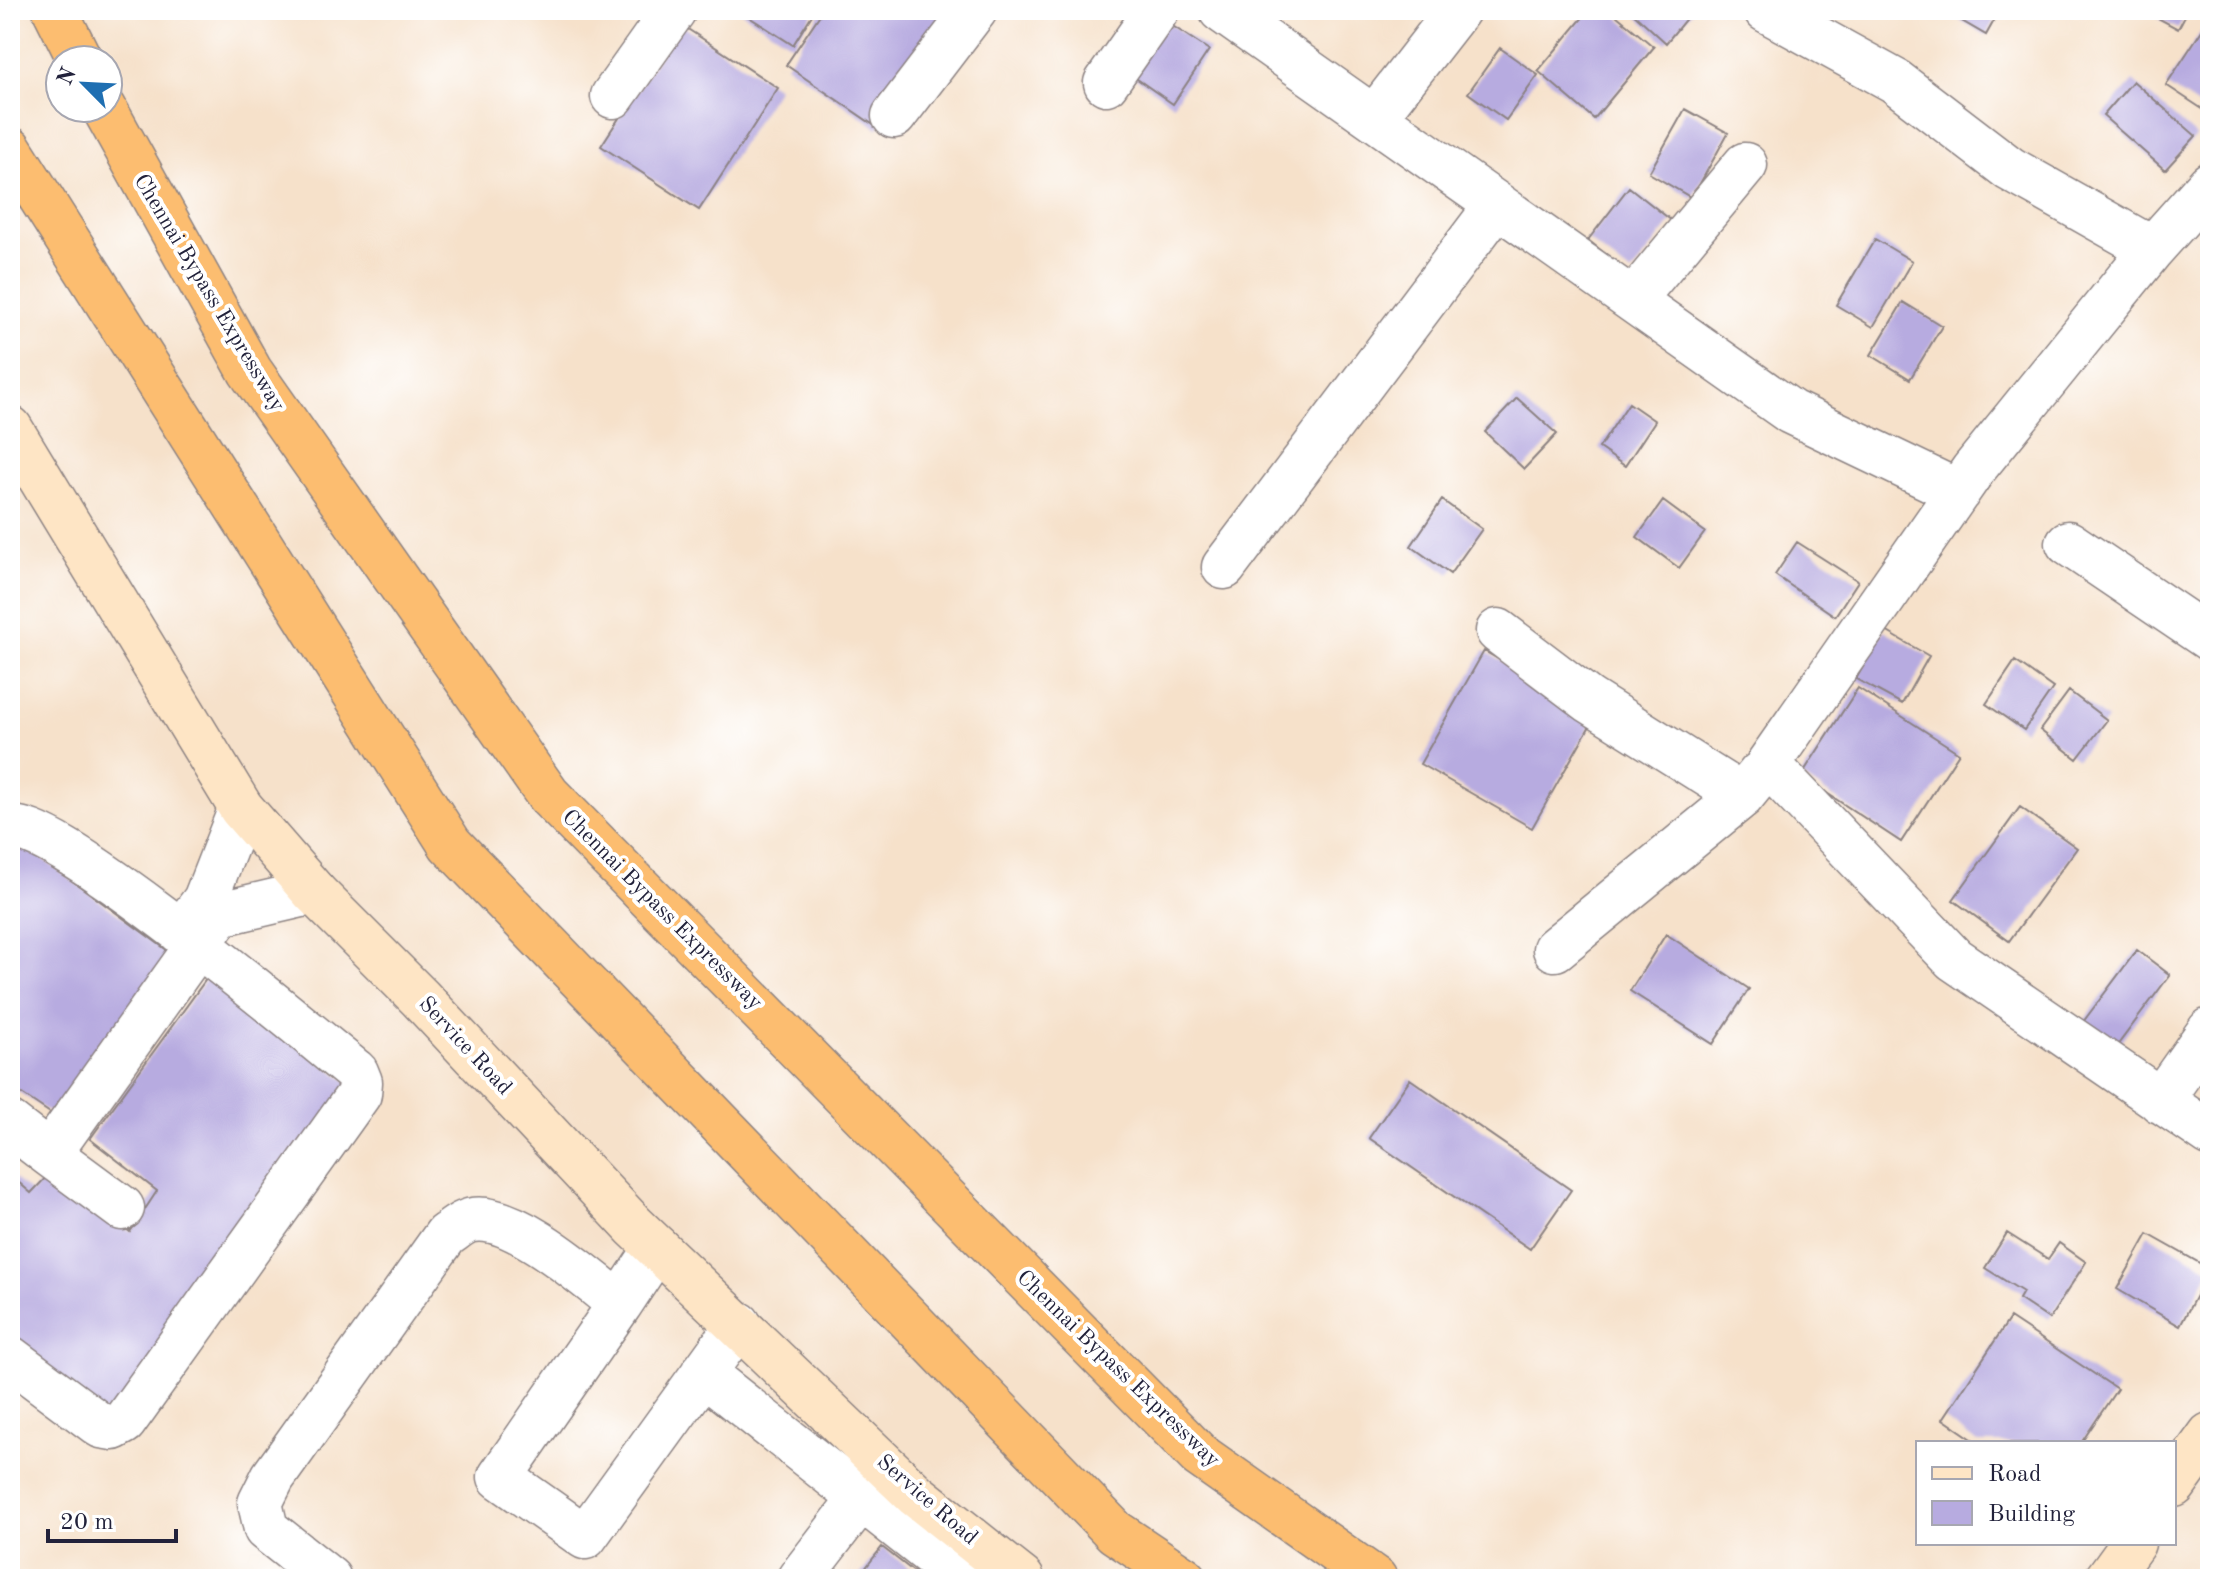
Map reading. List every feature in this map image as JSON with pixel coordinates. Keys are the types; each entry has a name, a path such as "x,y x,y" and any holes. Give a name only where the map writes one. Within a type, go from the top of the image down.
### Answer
{"highway":[{"path":"55,10 72,44"},
{"name":"Chennai Bypass Expressway","path":"113,124 250,371 548,795 1199,1455 1375,1579"},
{"path":"10,149 450,844 1115,1532 1185,1579"}],"street":[{"path":"613,96 674,10"},
{"path":"894,116 975,10"},
{"path":"1106,83 1157,10"},
{"path":"1221,10 1791,412 1958,492"},
{"path":"1374,118 1458,10"},
{"path":"1766,10 1895,81 2010,169 2152,249"},
{"path":"1633,300 1745,165"},
{"path":"1555,949 1755,780 1958,492 2152,249 2210,184"},
{"path":"1224,567 1497,205"},
{"name":"Service Road","path":"10,428 241,808 314,892 420,998 657,1248 916,1495 1022,1579"},
{"path":"2068,543 2210,639"},
{"path":"1498,631 1589,700 1755,780 1954,959 2210,1134"},
{"path":"49,1154 189,939 241,808"},
{"path":"10,829 32,831 90,864 356,1072 360,1082 359,1094 124,1422 113,1428 101,1426 10,1358"},
{"path":"189,939 220,914 314,892"},
{"path":"2160,1101 2210,1030"},
{"path":"10,1124 122,1208"},
{"path":"329,1579 266,1529 260,1503 273,1477 446,1235 470,1220 495,1220 548,1250 620,1304"},
{"path":"657,1248 500,1477 585,1537 739,1324"},
{"path":"703,1373 963,1579"},
{"path":"2176,1482 2210,1435"},
{"path":"799,1579 860,1500"},
{"path":"2107,1579 2132,1545"}],"building":[{"path":"738,10 815,10 793,45"},
{"path":"823,10 959,10 878,128 786,65"},
{"path":"1589,10 1610,10 1654,47 1594,119 1538,71"},
{"path":"1630,10 1693,10 1666,43"},
{"path":"1943,10 2000,10 1986,35"},
{"path":"2143,10 2188,10 2178,29"},
{"path":"2210,18 2210,114 2166,85"},
{"path":"1165,21 1209,50 1173,104 1130,74"},
{"path":"680,24 778,88 699,210 601,146"},
{"path":"1500,48 1538,75 1506,120 1468,93"},
{"path":"2133,81 2196,136 2165,170 2103,116"},
{"path":"1685,109 1728,133 1692,198 1649,173"},
{"path":"1629,187 1672,221 1631,274 1588,240"},
{"path":"1875,239 1912,261 1873,327 1836,305"},
{"path":"1903,302 1942,326 1910,379 1871,355"},
{"path":"1517,398 1557,434 1524,469 1485,432"},
{"path":"1629,403 1655,421 1625,466 1599,448"},
{"path":"1442,500 1482,529 1450,574 1411,546"},
{"path":"1663,501 1705,532 1679,568 1637,537"},
{"path":"1797,542 1858,581 1835,616 1775,575"},
{"path":"1884,630 1929,656 1902,704 1856,679"},
{"path":"1484,651 1596,715 1532,828 1420,764"},
{"path":"2015,661 2053,688 2024,730 1986,704"},
{"path":"1858,688 1959,753 1901,842 1801,776"},
{"path":"2069,691 2107,720 2077,759 2040,730"},
{"path":"2020,807 2077,848 2009,941 1953,900"},
{"path":"10,835 179,959 59,1119 10,1086"},
{"path":"1666,934 1749,989 1713,1044 1630,991"},
{"path":"2137,950 2170,975 2116,1047 2083,1022"},
{"path":"207,978 355,1087 113,1420 10,1344 10,1175 31,1193 53,1170 130,1232 157,1191 90,1139"},
{"path":"1410,1079 1571,1190 1530,1249 1369,1138"},
{"path":"2007,1233 2048,1259 2059,1243 2086,1262 2049,1319 2019,1299 2023,1292 1985,1268"},
{"path":"2148,1234 2210,1269 2180,1326 2117,1289"},
{"path":"2010,1318 2117,1389 2082,1441 1975,1441 1943,1419"},
{"path":"882,1547 923,1579 857,1579"}]}
